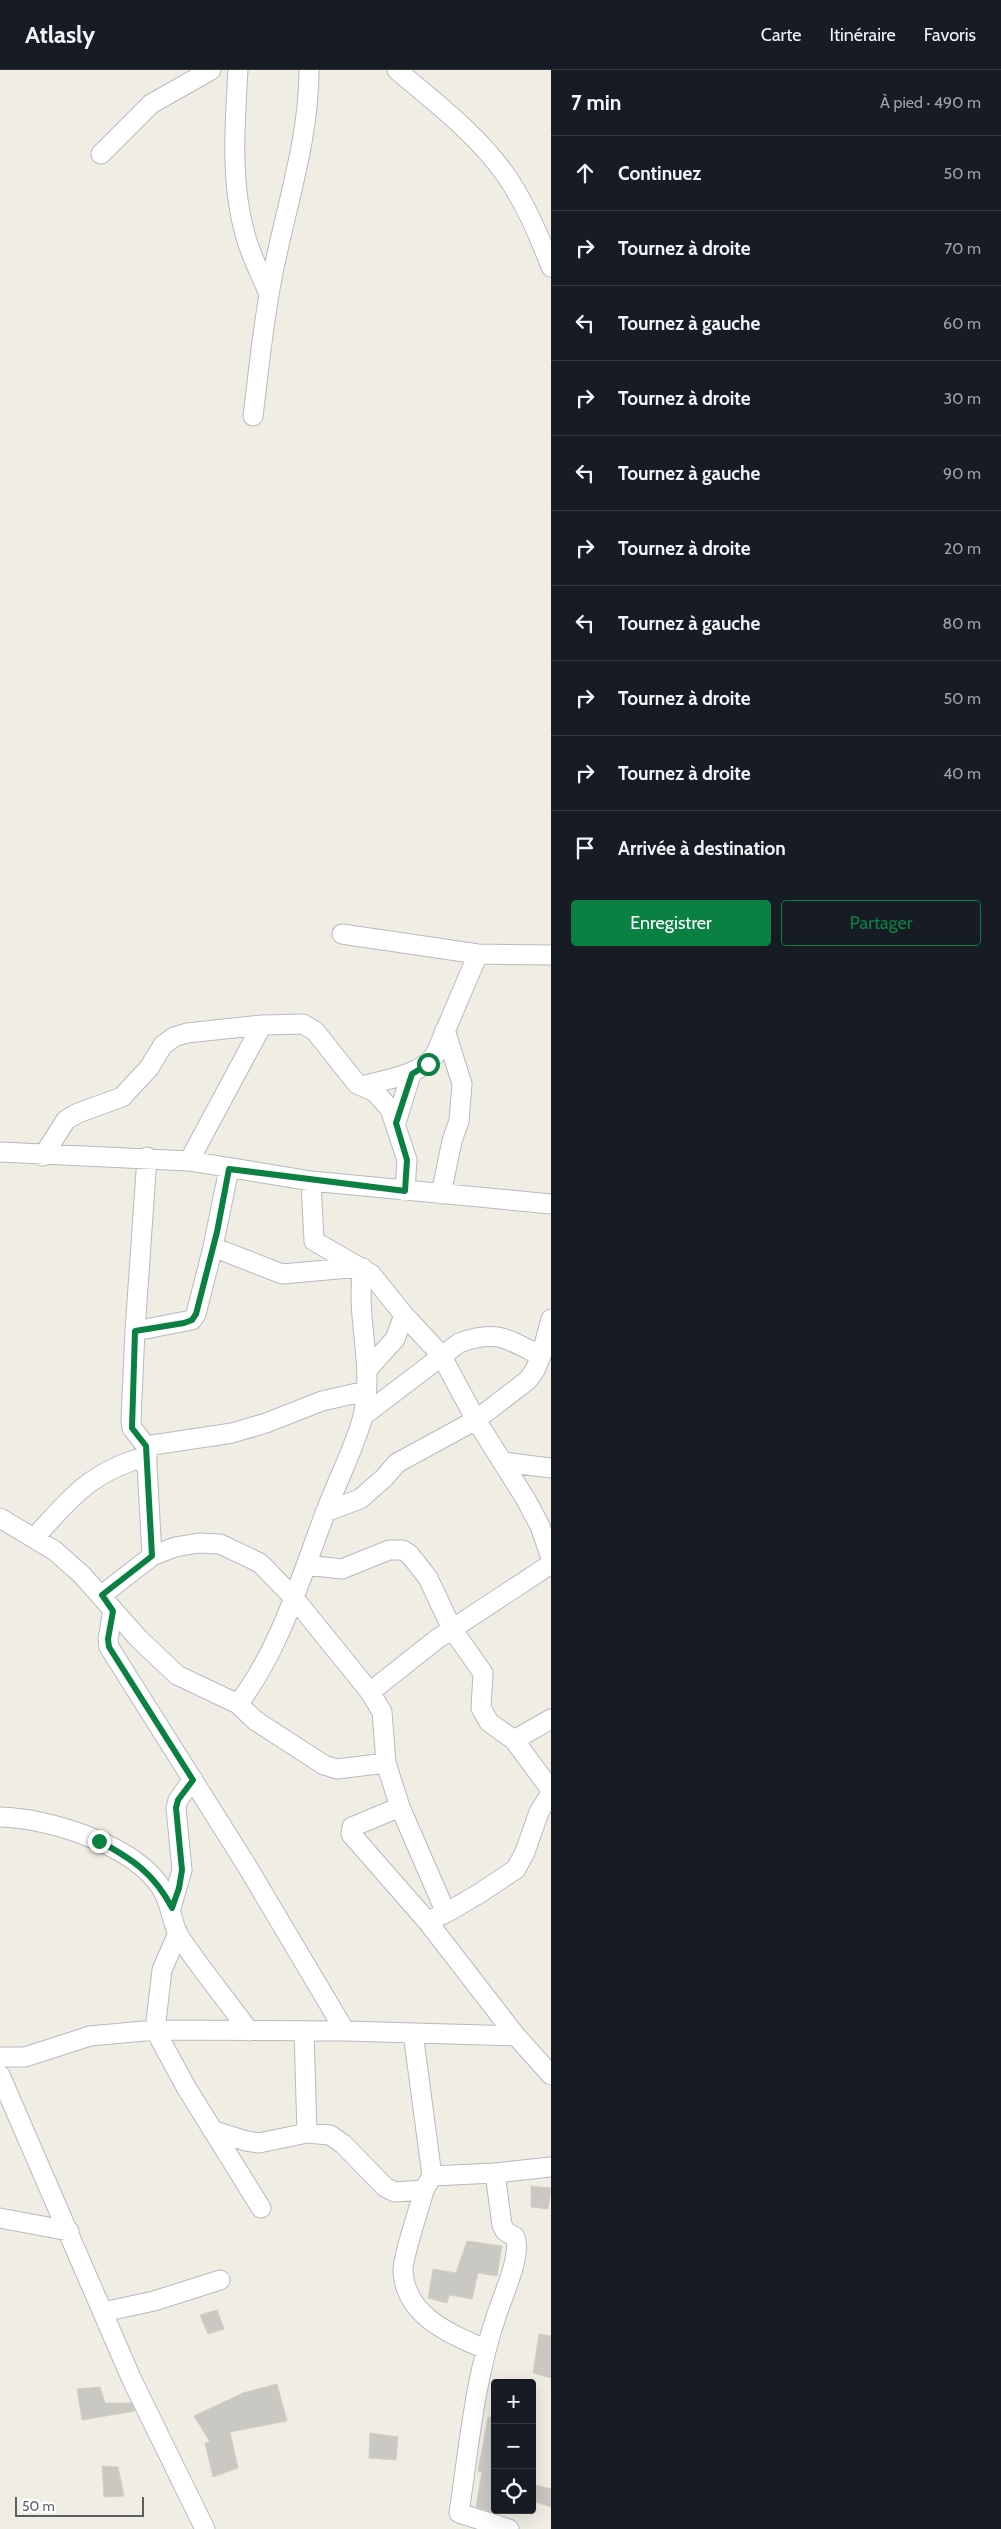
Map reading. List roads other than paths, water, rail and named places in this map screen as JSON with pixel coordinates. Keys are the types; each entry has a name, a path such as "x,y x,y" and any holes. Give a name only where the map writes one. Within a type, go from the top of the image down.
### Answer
{"street":[{"path":"101,154 151,104 211,70"},
{"path":"238,70 235,117 236,185 245,234 269,294"},
{"path":"253,416 269,294 298,160 309,88 309,70"},
{"path":"396,70 471,135 505,174 538,231 551,267"},
{"path":"342,934 478,954 551,955"},
{"path":"363,1086 412,1074 428,1064 435,1055 478,954"},
{"path":"42,1156 66,1120 78,1113 122,1097 149,1068 163,1045 174,1038 187,1034 262,1025 303,1024 316,1032 352,1078 375,1092 385,1102 396,1123 407,1160 405,1191"},
{"path":"189,1161 262,1025"},
{"path":"441,1194 452,1141 459,1121 462,1084 445,1030"},
{"path":"396,1123 412,1074"},
{"path":"0,1152 42,1156 147,1157 189,1161 311,1181 551,1204"},
{"path":"147,1157 135,1331 132,1428 146,1451 152,1556"},
{"path":"135,1331 192,1320 196,1314 213,1247 229,1169"},
{"path":"305,1272 314,1241 311,1181"},
{"path":"314,1241 361,1268 378,1282 404,1315 441,1355 476,1420 540,1526 551,1558"},
{"path":"213,1247 282,1274 361,1268"},
{"path":"238,1704 258,1673 294,1598 325,1512 363,1416 366,1370 360,1284 361,1268"},
{"path":"366,1370 395,1340 404,1315"},
{"path":"325,1512 360,1499 384,1478 397,1463 476,1420 528,1380 541,1356 551,1319"},
{"path":"363,1416 459,1343 488,1334 504,1338 541,1356"},
{"path":"395,1340 423,1335"},
{"path":"34,1538 78,1490 101,1473 146,1451 232,1433 266,1423 322,1401 366,1391"},
{"path":"503,1462 551,1468"},
{"path":"0,1518 55,1551 102,1595 113,1611 177,1674 238,1704 256,1721 324,1765 337,1769 386,1763"},
{"path":"102,1595 152,1556 175,1547 199,1543 220,1544 260,1563 294,1598 370,1692 384,1716 386,1763 400,1807 446,1913"},
{"path":"306,1565 347,1569 389,1550 402,1550 410,1555 428,1578 452,1629 483,1673 481,1708 489,1722 514,1740 551,1791 539,1812 526,1852 516,1869 446,1913 427,1921"},
{"path":"370,1692 452,1629 551,1564"},
{"path":"113,1611 108,1639 109,1647 193,1780 345,2031"},
{"path":"514,1740 551,1719"},
{"path":"172,1908 179,1888 182,1870 176,1808 178,1800 193,1780"},
{"path":"400,1807 352,1827 350,1831 427,1921 516,2036 551,2075"},
{"path":"0,1817 37,1820 99,1841 130,1858 161,1888 172,1908 178,1933 249,2031"},
{"path":"178,1933 162,1970 156,2030 212,2130 261,2208"},
{"path":"0,2057 25,2057 90,2036 156,2030 345,2031 516,2036"},
{"path":"304,2031 306,2133"},
{"path":"413,2033 428,2183 402,2271 408,2294 428,2319 454,2336 485,2349"},
{"path":"0,2075 132,2380 205,2529"},
{"path":"212,2130 246,2142 260,2143 306,2133 330,2135 343,2144 385,2187 395,2192 428,2183 551,2168"},
{"path":"495,2174 502,2225 504,2231 515,2237 517,2242 515,2260 485,2349 457,2521 509,2529"},
{"path":"0,2218 69,2231"},
{"path":"103,2312 154,2301 220,2280"}]}
